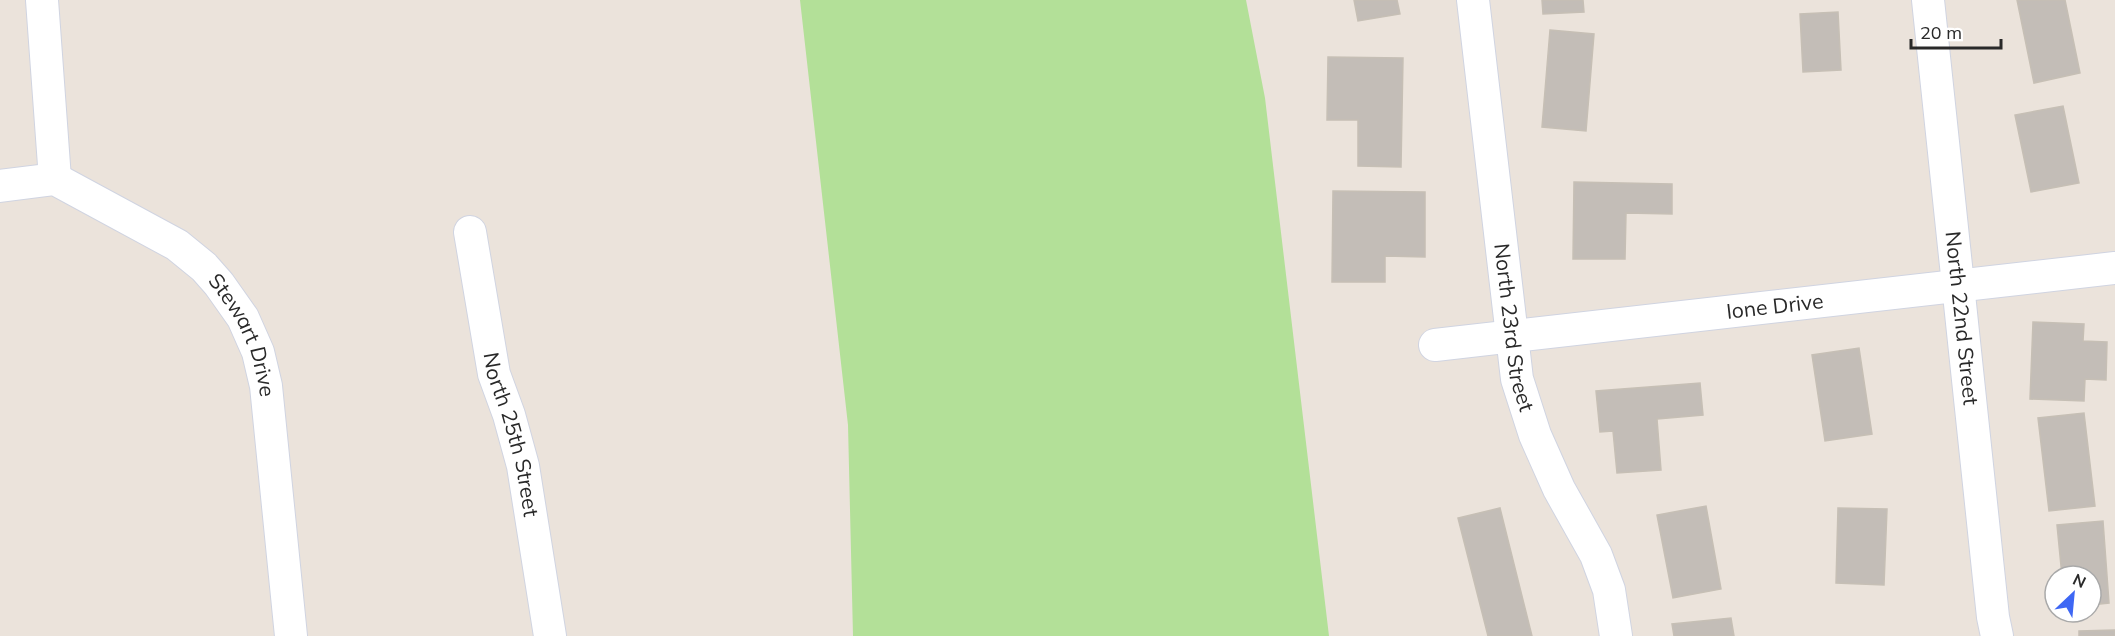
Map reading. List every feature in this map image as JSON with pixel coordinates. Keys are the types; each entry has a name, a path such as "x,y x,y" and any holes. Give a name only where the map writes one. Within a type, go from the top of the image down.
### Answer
{"street":[{"path":"0,186 55,179 42,0"},
{"name":"North 23rd Street","path":"1473,0 1517,379 1535,435 1559,489 1596,555 1609,590 1616,636"},
{"name":"North 22nd Street","path":"1928,0 1997,636"},
{"name":"Stewart Drive","path":"55,179 177,245 204,267 243,318 258,352 266,386 291,636"},
{"name":"North 25th Street","path":"470,232 494,374 509,415 523,466 550,636"},
{"name":"Ione Drive","path":"1435,345 2115,268"}],"green space":[{"path":"800,0 1246,0 1265,98 1329,636 853,636 848,425"}],"building":[{"path":"1354,0 1397,0 1400,14 1358,21"},
{"path":"1542,0 1583,0 1584,12 1543,14"},
{"path":"2017,0 2065,0 2080,73 2034,83"},
{"path":"1838,12 1841,70 1803,72 1800,14"},
{"path":"1550,30 1594,34 1586,131 1542,127"},
{"path":"1328,57 1403,58 1401,167 1358,166 1358,120 1327,120"},
{"path":"2063,106 2079,183 2031,192 2015,115"},
{"path":"1574,182 1672,184 1672,214 1626,213 1625,259 1573,259"},
{"path":"1333,191 1425,192 1425,257 1385,256 1385,282 1332,282"},
{"path":"2033,322 2084,324 2083,341 2107,342 2106,380 2085,379 2084,401 2030,399"},
{"path":"1859,348 1872,434 1825,441 1812,355"},
{"path":"1700,383 1703,415 1657,419 1661,470 1617,473 1613,431 1600,432 1596,391"},
{"path":"2084,413 2095,506 2049,511 2038,418"},
{"path":"1706,506 1721,589 1673,598 1657,515"},
{"path":"1500,508 1532,636 1488,636 1458,518"},
{"path":"1838,508 1887,509 1884,585 1836,583"},
{"path":"2103,521 2109,603 2103,604 2103,564 2061,564 2057,525"},
{"path":"1731,618 1734,636 1674,636 1672,624"},
{"path":"2115,630 2115,636 2079,636 2079,631"}]}
